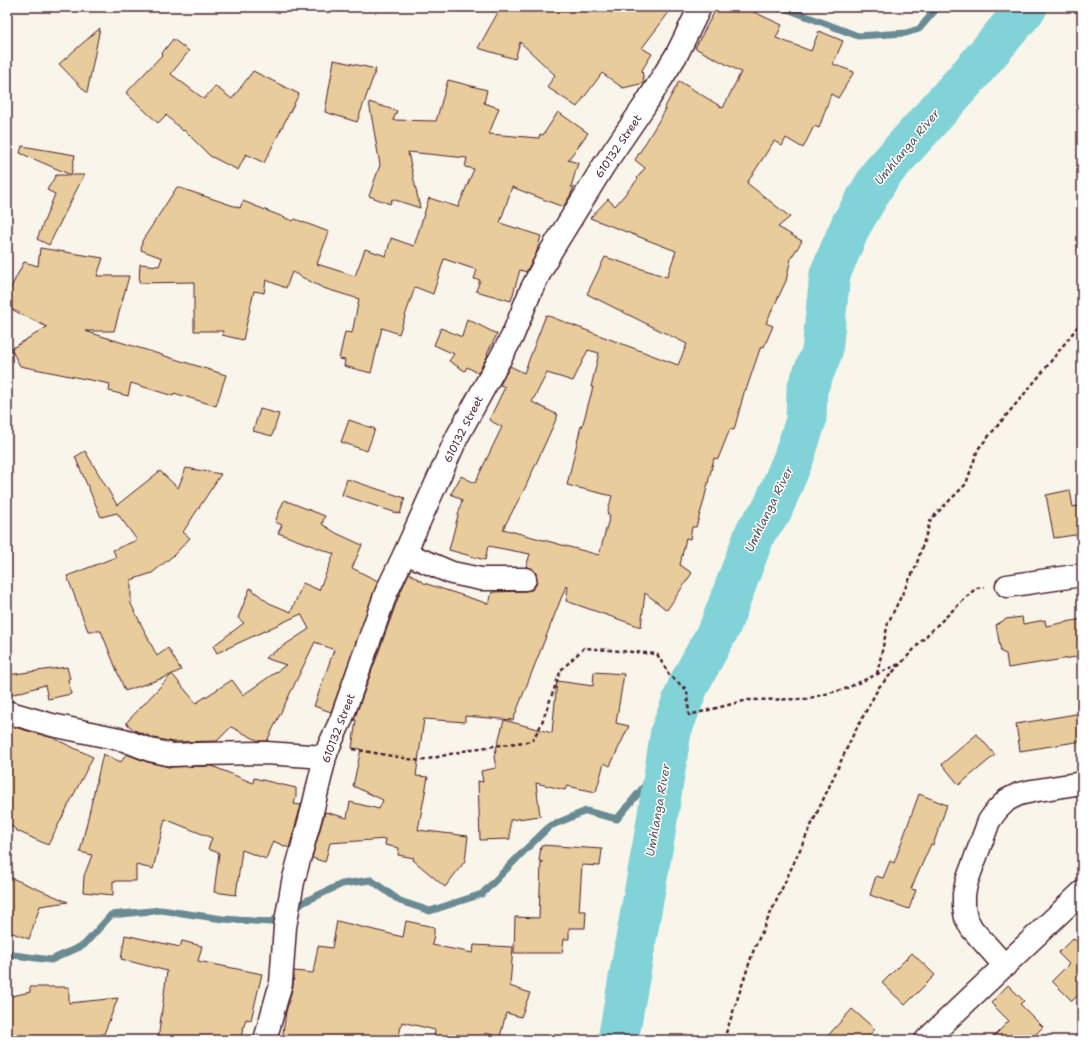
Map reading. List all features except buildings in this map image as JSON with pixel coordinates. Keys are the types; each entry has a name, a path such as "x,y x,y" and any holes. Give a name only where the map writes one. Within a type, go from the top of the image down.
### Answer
{"street":[{"name":"610132 Street","path":"265,1040 281,983 285,927 292,888 327,751 341,720 386,593 457,437 512,337 531,290 551,251 604,164 645,105 677,54 700,7"},
{"path":"405,553 452,573 481,578 526,579"},
{"path":"1007,586 1082,575"},
{"path":"7,712 52,725 124,740 150,750 172,755 266,754 327,751"},
{"path":"1005,966 972,929 966,918 964,908 964,894 967,881 989,821 1007,800 1019,794 1082,783"},
{"path":"926,1040 1082,892"}],"path":[{"path":"34,7 37,10"},
{"path":"877,675 888,623 916,566 931,519 966,484 978,449 1041,374 1082,321"},
{"path":"725,1040 754,949 853,735 879,687 928,632 976,588 1007,586"},
{"path":"327,751 420,761 472,749 532,741 541,725 561,670 584,648 657,654 670,676 687,690 688,715 748,700 806,700 845,689 900,664"}],"waterway":[{"path":"782,7 858,36 906,33 919,29 938,7"},
{"name":"Umhlanga River","path":"618,1040 655,833 671,731 689,684 720,627 756,531 772,510 794,457 806,420 807,389 822,352 830,274 851,225 881,174 974,70 1027,7"},
{"path":"292,909 342,884 371,880 400,901 430,911 482,894 550,826 586,811 617,819 666,760"},
{"path":"7,951 14,955 51,960 84,945 111,915 161,910 223,919 270,922 283,915"}]}
